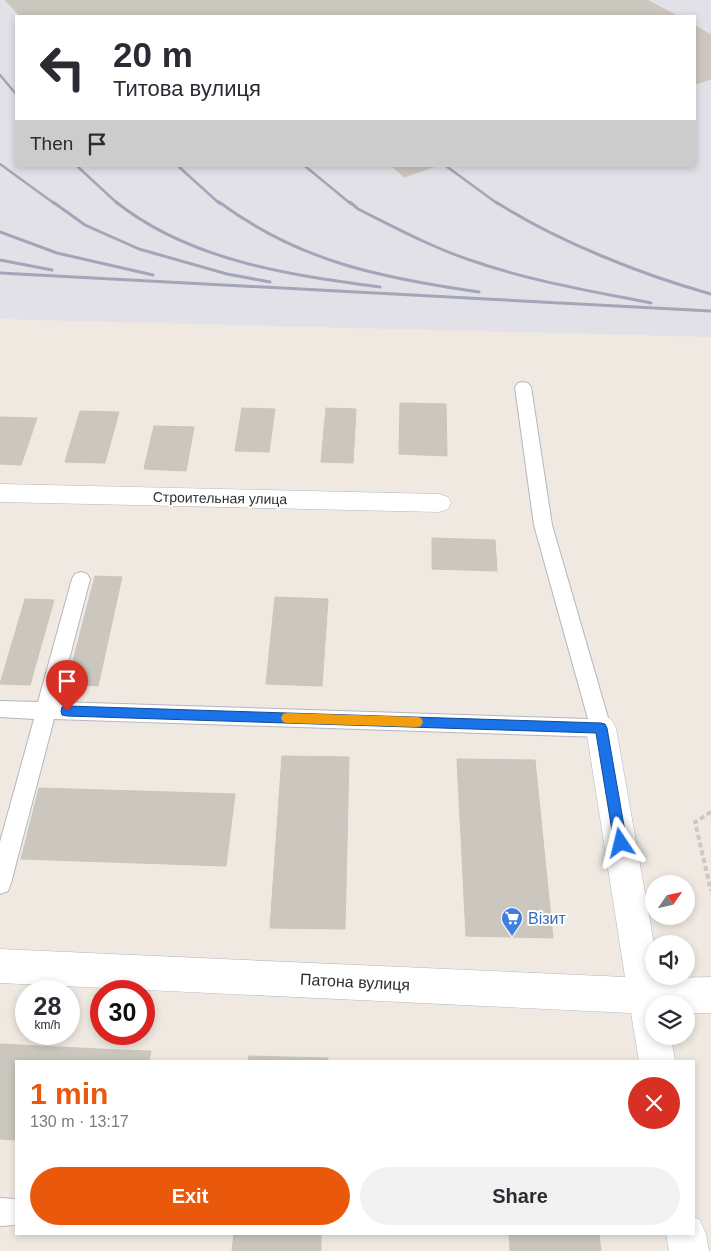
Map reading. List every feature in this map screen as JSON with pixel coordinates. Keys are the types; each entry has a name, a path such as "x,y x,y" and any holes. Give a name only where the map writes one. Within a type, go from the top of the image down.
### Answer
{"street":[{"name":"Строительная улица","path":"0,493 439,503"},
{"path":"601,728 647,995"},
{"name":"Патона вулиця","path":"0,966 645,996"},
{"name":"Патона вулиця","path":"695,995 711,995"},
{"path":"655,1045 658,1060"},
{"path":"686,1235 689,1251"}],"lane":[{"path":"0,709 601,728 543,525 523,387"},
{"path":"0,883 81,578"},
{"path":"0,1212 15,1212"}],"path":[{"path":"711,812 695,822 711,891"}],"shaded area":[{"path":"0,0 711,0 711,337 0,319"}],"building":[{"path":"5,0 647,0 675,15 19,15"},
{"path":"696,27 711,35 711,79 696,84"},
{"path":"393,167 433,167 404,177"},
{"path":"400,403 446,404 447,456 399,454"},
{"path":"242,408 275,409 269,452 235,451"},
{"path":"326,408 356,409 353,463 321,462"},
{"path":"80,411 119,412 105,463 65,462"},
{"path":"0,417 37,418 21,465 0,464"},
{"path":"154,426 194,427 186,471 144,469"},
{"path":"432,538 495,540 497,571 432,569"},
{"path":"95,576 122,577 98,686 67,684"},
{"path":"275,597 328,599 322,686 266,684"},
{"path":"25,599 54,600 30,685 0,684"},
{"path":"282,756 349,757 345,929 270,928"},
{"path":"457,759 535,760 553,938 466,936"},
{"path":"39,788 235,794 226,866 21,859"},
{"path":"0,1044 151,1051 149,1060 15,1060 15,1140 0,1139"},
{"path":"249,1056 328,1058 328,1060 248,1060"},
{"path":"234,1235 321,1235 321,1251 232,1251"},
{"path":"509,1235 599,1235 601,1251 510,1251"}],"railway":[{"path":"0,75 15,93"},
{"path":"0,164 55,204"},
{"path":"78,167 118,204"},
{"path":"179,167 220,204"},
{"path":"306,167 351,204"},
{"path":"447,167 498,204"},
{"path":"53,202 85,225 139,249 227,274 270,282"},
{"path":"116,202 145,222 208,252 276,270 380,287"},
{"path":"219,202 249,223 311,253 375,273 443,287 479,292"},
{"path":"350,202 358,209 415,237 473,261 539,280 651,303"},
{"path":"496,202 546,230 601,256 657,277 711,294"},
{"path":"0,232 57,253 153,275"},
{"path":"0,260 52,270"},
{"path":"0,273 711,311"}],"slow traffic":[{"path":"287,718 417,722"}],"place":[{"name":"Візит","path":"512,937"}],"route":[{"path":"67,711 601,728 621,843"}]}
